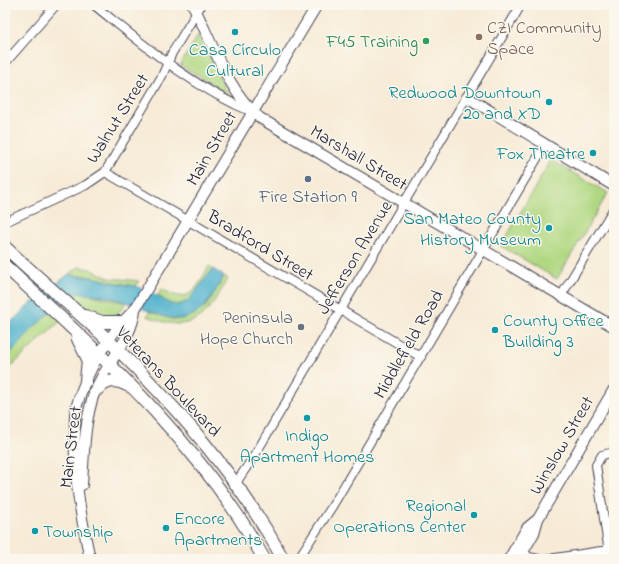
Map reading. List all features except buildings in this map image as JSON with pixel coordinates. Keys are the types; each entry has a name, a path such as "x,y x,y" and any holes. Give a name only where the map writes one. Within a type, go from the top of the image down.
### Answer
{"main road":[{"name":"Veterans Boulevard","path":"5,247 109,341 182,416 236,483 283,559"},
{"name":"Veterans Boulevard","path":"5,266 100,354 184,442 211,476 264,559"},
{"path":"78,314 102,322 122,322"},
{"path":"70,326 88,359 86,381"},
{"path":"95,391 105,382 111,380 123,383 136,390"},
{"path":"211,476 236,483 233,509"}],"street":[{"path":"5,63 56,5"},
{"name":"Marshall Street","path":"94,5 168,64 231,104 252,112 614,328"},
{"name":"Jefferson Avenue","path":"236,483 245,472 521,5"},
{"name":"Main Street","path":"90,559 74,461 76,409 86,381 100,354 122,322 135,309 189,220 314,6"},
{"path":"197,8 236,92 252,112"},
{"name":"Walnut Street","path":"5,222 86,185 105,172 162,76 172,53 197,8"},
{"path":"467,96 614,186"},
{"name":"Middlefield Road","path":"298,559 333,505 545,145"},
{"name":"Bradford Street","path":"105,172 420,357"},
{"path":"561,296 614,208"},
{"name":"Main Street","path":"80,504 88,417 95,391 109,363 134,323 135,309"},
{"name":"Winslow Street","path":"521,556 534,533 538,519 614,389"},
{"path":"610,559 611,549 596,466 602,455 614,452"},
{"name":"Winslow Street","path":"508,559 527,528 538,519"},
{"path":"548,559 611,549"},
{"path":"521,556 538,559"}],"green space":[{"path":"198,35 228,94 227,95 213,88 215,85 180,65"},
{"path":"551,160 608,193 557,279 501,246"},
{"path":"209,266 213,269 191,299 178,304 171,304 158,296 161,289 179,296 191,293 198,285"},
{"path":"79,267 90,269 109,278 139,281 136,286 89,276 69,274"},
{"path":"224,276 228,279 220,292 213,303 197,319 187,323 176,324 163,322 147,316 150,311 175,320 206,306"},
{"path":"71,293 83,293 126,303 115,315 104,317 93,312 80,303 5,372 5,359 32,329"}],"water":[{"path":"213,269 224,276 209,301 199,311 186,318 180,319 163,316 129,303 110,298 90,294 71,293 32,329 5,359 5,328 30,304 69,274 136,286 158,296 170,304 179,305 188,301"}],"place":[{"name":"Casa Círculo Cultural","path":"235,32"},
{"name":"CZI Community Space","path":"479,37"},
{"name":"F45 Training","path":"426,41"},
{"name":"Redwood Downtown 20 and XD","path":"549,102"},
{"name":"Fox Theatre","path":"593,153"},
{"name":"Fire Station 9","path":"308,179"},
{"name":"San Mateo County History Museum","path":"549,228"},
{"name":"Peninsula Hope Church","path":"301,327"},
{"name":"County Office Building 3","path":"495,330"},
{"name":"Indigo Apartment Homes","path":"307,418"},
{"name":"Regional Operations Center","path":"474,515"},
{"name":"Encore Apartments","path":"166,528"},
{"name":"Township","path":"35,531"}]}
